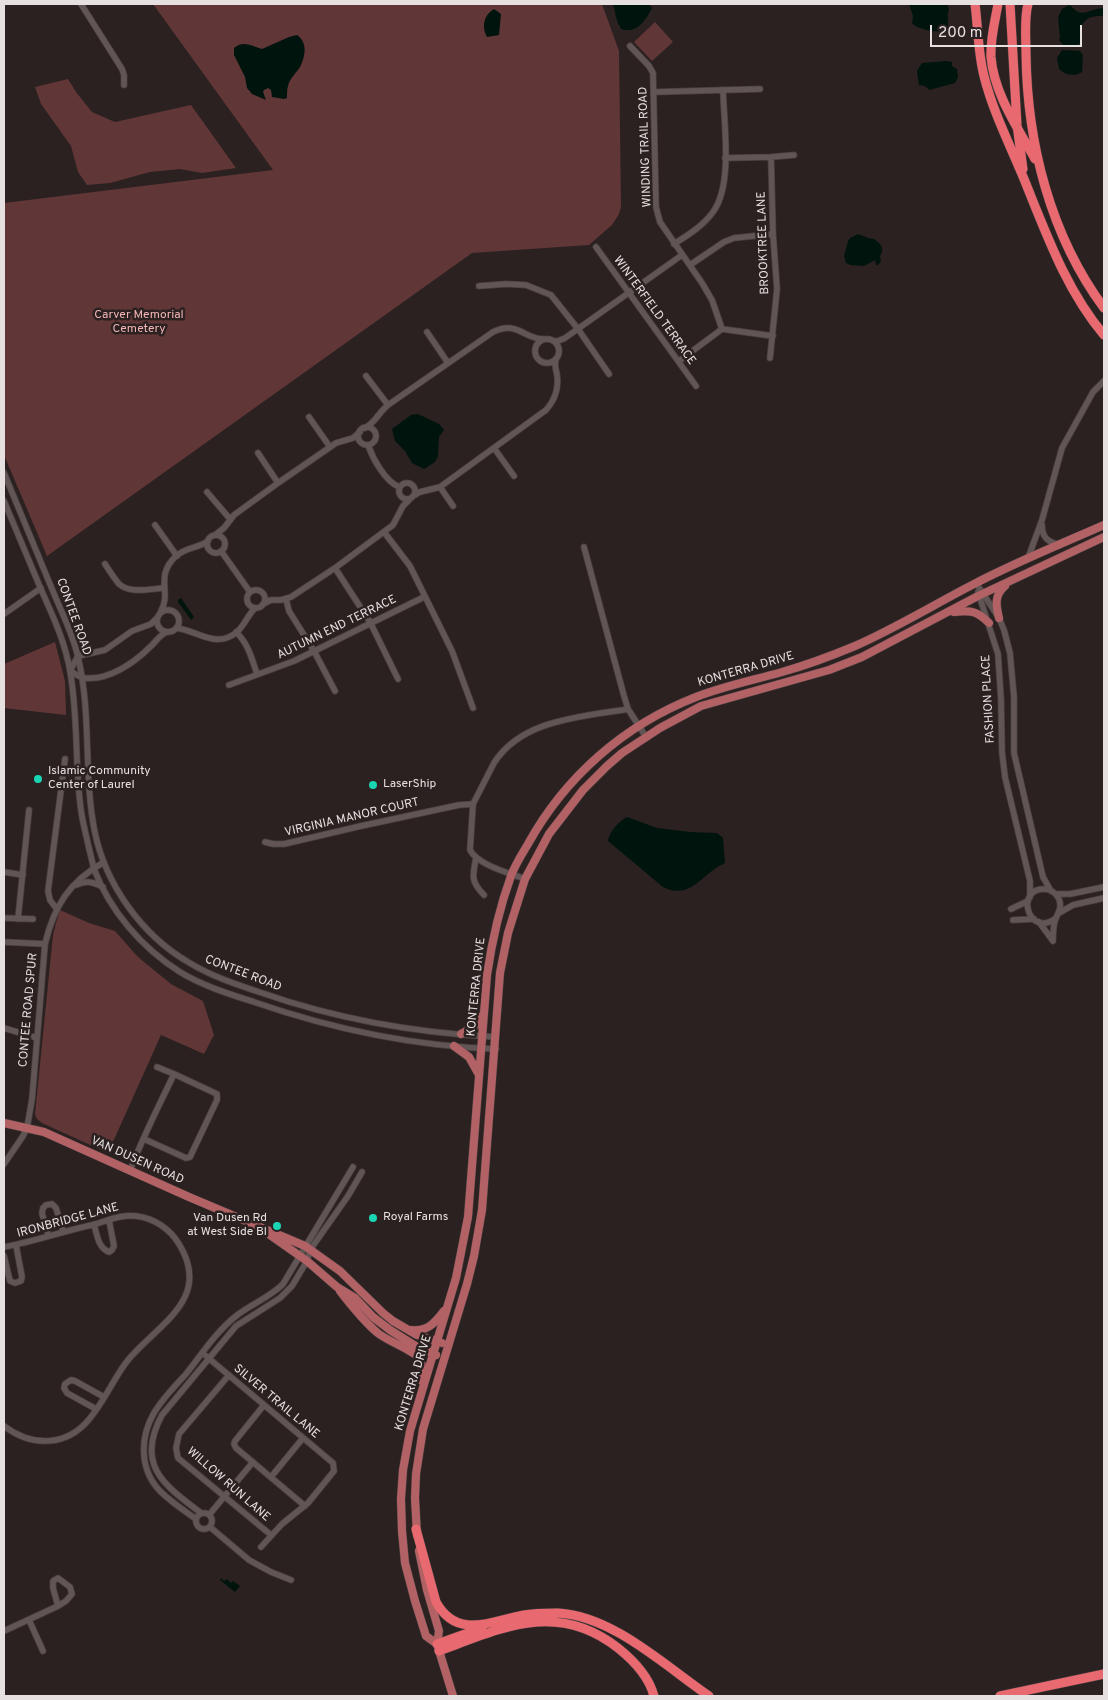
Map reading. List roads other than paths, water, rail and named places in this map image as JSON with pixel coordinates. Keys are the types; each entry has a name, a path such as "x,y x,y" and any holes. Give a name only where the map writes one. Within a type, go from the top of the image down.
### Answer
{"highway":[{"path":"975,4 984,75 1001,126 1041,224 1061,266 1104,335"},
{"path":"998,4 991,46 992,64 1002,96 1038,166 1058,225 1077,263 1104,308"},
{"path":"1010,4 1017,125 1025,182"},
{"path":"1028,4 1026,15 1029,108 1038,166"},
{"path":"416,1529 436,1602 445,1615 461,1624 472,1626 524,1615 558,1613 573,1615 604,1625 620,1633 709,1696"},
{"path":"438,1647 504,1620"},
{"path":"438,1647 519,1624 543,1622 573,1625 599,1635 624,1653 650,1684 654,1696"},
{"path":"1000,1696 1104,1674"}],"main road":[{"name":"KONTERRA DRIVE","path":"438,1647 426,1636 414,1601 405,1563 402,1531 403,1470 410,1431 456,1278 468,1218 484,1012 493,938 512,874 539,825 558,798 574,780 614,742 640,726 696,697 825,658 856,645 976,583 1104,525"},
{"name":"KONTERRA DRIVE","path":"453,1696 438,1647 440,1631 421,1566 416,1529 416,1474 423,1429 472,1266 482,1210 496,1049 500,973 508,933 525,879 549,834 582,790 622,753 701,706 829,670 862,657 981,595 1104,537"},
{"path":"999,618 996,606 997,598 1002,588 1012,580"},
{"path":"950,612 972,611 980,614 989,623"},
{"path":"461,1034 475,1026 484,1012"},
{"path":"454,1046 469,1057 479,1077"},
{"name":"VAN DUSEN ROAD","path":"4,1123 44,1132 307,1248 340,1271 383,1313 402,1327 417,1335 448,1346"},
{"name":"VAN DUSEN ROAD","path":"259,1227 307,1262 337,1287 355,1298 390,1330 445,1359"},
{"path":"337,1287 354,1309 379,1334 419,1358 423,1372 422,1390"},
{"path":"402,1327 413,1331 431,1326 448,1305"}],"street":[{"path":"81,4 122,69 124,85"},
{"name":"WINDING TRAIL ROAD","path":"630,46 654,74 656,207 660,222 712,300 722,330"},
{"path":"674,244 702,225 713,213 724,190 726,158 723,90"},
{"path":"655,92 760,90"},
{"path":"726,158 771,158 794,155"},
{"name":"BROOKTREE LANE","path":"770,358 777,288 773,234 771,158"},
{"path":"690,266 724,242 734,238 773,234"},
{"name":"WINTERFIELD TERRACE","path":"596,247 696,386"},
{"path":"180,627 179,617 167,604 165,597 165,571 177,556 185,550 199,546 208,540 224,528 230,519 330,447 342,440 353,438 375,421 388,405 486,335 498,329 516,329 534,338 558,341 578,329 682,255"},
{"path":"479,286 526,285 542,290 556,300 609,374"},
{"path":"679,361 722,330 773,336"},
{"path":"427,332 448,363"},
{"path":"534,338 538,359 555,368"},
{"path":"165,597 161,611 151,624 132,631 105,650 78,656 70,671 82,678 101,676 122,668 149,648 162,634 180,627 198,636 215,640 236,632 255,608 271,600 286,599 296,594 335,568 393,525 402,506 415,495 440,487 542,413 551,404 558,387 555,368 556,359 559,354 559,348 565,338"},
{"path":"536,346 543,339"},
{"path":"554,341 559,348"},
{"path":"548,363 556,359"},
{"path":"366,376 388,405"},
{"path":"1028,559 1042,520 1062,448 1093,392 1104,381"},
{"path":"309,417 330,447"},
{"path":"368,445 375,441 375,421"},
{"path":"362,430 370,428 375,432"},
{"path":"361,442 359,437 362,430"},
{"path":"353,438 368,445 373,457 390,481 400,487"},
{"path":"494,448 514,476"},
{"path":"258,453 278,483"},
{"name":"CONTEE ROAD","path":"4,474 68,626 78,656 82,678 95,833 104,862 124,901 147,930 186,962 217,978 303,1007 410,1030 496,1037"},
{"path":"402,506 402,498 399,492 400,487 405,483 424,491"},
{"path":"414,487 415,495"},
{"path":"440,487 453,506"},
{"path":"207,492 230,519"},
{"path":"402,498 409,500"},
{"name":"CONTEE ROAD","path":"4,501 63,642 70,671 80,804 94,868 102,887 130,929 146,945 179,971 210,987 284,1013 341,1029 411,1042 496,1049"},
{"path":"1042,520 1042,529 1045,537 1050,542 1060,545"},
{"path":"155,526 177,556"},
{"path":"221,551 224,547 224,528"},
{"path":"384,532 410,566 452,651 473,708"},
{"path":"215,535 220,536 223,540"},
{"path":"208,540 209,549"},
{"path":"199,546 214,552 221,551"},
{"path":"584,547 628,709 646,737"},
{"path":"221,551 250,592"},
{"path":"105,564 119,584 127,588 134,590 164,588"},
{"path":"335,568 370,622 398,679"},
{"name":"FASHION PLACE","path":"976,583 998,654 1002,752 1005,777 1030,881 1029,899"},
{"path":"4,614 41,588"},
{"path":"250,592 258,591 271,600"},
{"path":"249,615 247,596 250,592"},
{"name":"FASHION PLACE","path":"981,595 999,618 1004,630 1012,668 1014,753 1043,878 1053,892"},
{"path":"263,604 264,596"},
{"name":"AUTUMN END TERRACE","path":"229,685 294,661 424,597"},
{"path":"286,599 289,611 314,651 335,691"},
{"path":"248,604 255,608"},
{"path":"161,611 172,610"},
{"path":"157,618 160,629 167,632"},
{"path":"236,632 242,637 248,648 257,674"},
{"path":"525,879 476,858 470,850 473,804 498,757 522,735 547,724 628,709"},
{"path":"56,908 50,900 48,891 65,759"},
{"name":"VIRGINIA MANOR COURT","path":"265,842 284,844 459,805 473,804"},
{"path":"18,919 29,810"},
{"path":"476,858 473,880 476,887 484,895"},
{"name":"CONTEE ROAD SPUR","path":"4,1164 27,1128 32,1099 45,944 49,925 56,908 72,886 104,862"},
{"path":"4,872 23,875"},
{"path":"72,886 84,882 92,882 102,887"},
{"path":"1011,909 1029,899 1033,893 1042,889 1070,894 1104,887"},
{"path":"1029,899 1028,913 1053,941 1060,901 1053,892"},
{"path":"1013,920 1048,922 1073,905 1104,898"},
{"path":"4,918 33,920"},
{"path":"4,942 45,944"},
{"path":"4,1028 37,1038"},
{"path":"144,1140 186,1158 192,1155 218,1097 215,1092 157,1066"},
{"path":"130,1171 174,1074"},
{"path":"209,1514 200,1513 161,1480 153,1463 152,1446 154,1430 162,1416 236,1326 287,1292 307,1262 307,1248 353,1166"},
{"path":"196,1519 158,1489 145,1463 143,1445 147,1428 155,1411 235,1317 279,1288 300,1257 348,1196 362,1172"},
{"path":"340,1190 348,1196"},
{"path":"48,1235 42,1212 42,1208 46,1205 52,1204 56,1208 64,1231"},
{"name":"IRONBRIDGE LANE","path":"4,1247 124,1216 138,1216 159,1224 170,1232 180,1245 186,1259 189,1274 185,1296 174,1316 130,1358 89,1421 74,1434 53,1441 27,1440 14,1434 4,1426"},
{"path":"94,1224 101,1247 109,1252 114,1246 109,1220"},
{"path":"4,1256 10,1281 15,1283 21,1281 22,1277 16,1245"},
{"name":"SILVER TRAIL LANE","path":"203,1354 333,1463 334,1471 305,1506"},
{"name":"WILLOW RUN LANE","path":"229,1375 179,1434 176,1448 178,1458 271,1535"},
{"path":"96,1410 65,1391 65,1384 71,1380 75,1381 104,1397"},
{"path":"261,1547 271,1535 305,1506 236,1448 234,1444 264,1405"},
{"path":"271,1477 304,1438"},
{"path":"209,1514 253,1462"},
{"path":"200,1513 196,1519 196,1525 205,1530 213,1522 209,1514"},
{"path":"210,1527 249,1560 291,1580"},
{"path":"4,1631 58,1606 66,1601 72,1594 70,1586 58,1578 53,1581 52,1585 58,1606"},
{"path":"29,1620 43,1651"}],"place":[{"name":"Islamic Community Center of Laurel","path":"38,779"},
{"name":"LaserShip","path":"373,785"},
{"name":"Royal Farms","path":"373,1218"},
{"name":"Van Dusen Rd at West Side Bl","path":"277,1226"}],"park label":[{"name":"Carver Memorial Cemetery","path":"139,323"}]}
